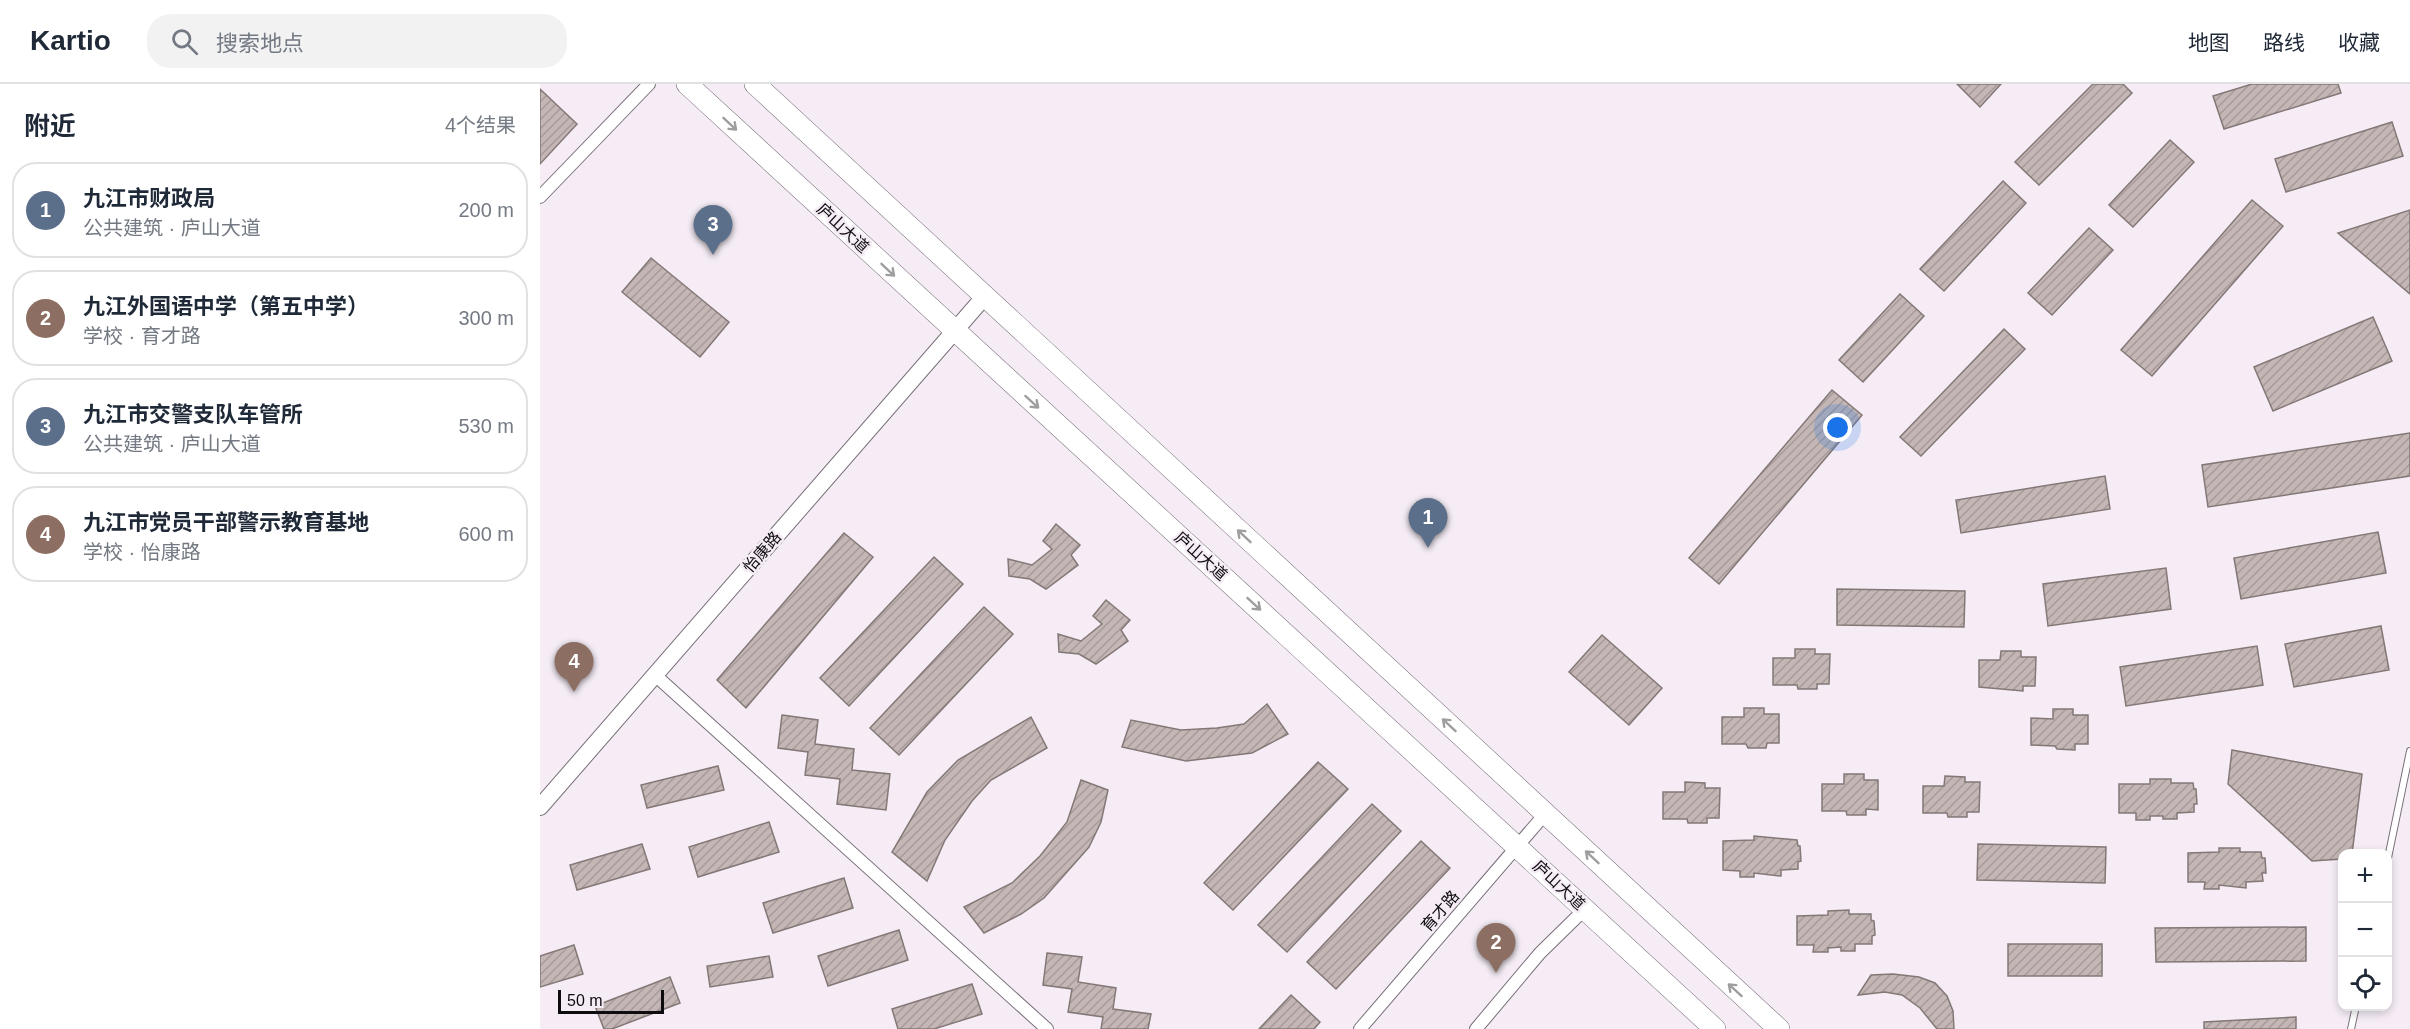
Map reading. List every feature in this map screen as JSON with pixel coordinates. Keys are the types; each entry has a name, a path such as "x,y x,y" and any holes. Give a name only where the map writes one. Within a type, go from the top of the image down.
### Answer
{"highway":[{"name":"庐山大道","path":"687,84 1715,1029"},
{"path":"755,84 1779,1029"}],"street":[{"path":"540,197 649,84"},
{"name":"怡康路","path":"540,807 985,296"},
{"path":"655,675 1047,1029"},
{"name":"育才路","path":"1360,1029 1545,814"},
{"path":"1476,1029 1540,952 1585,909"}],"lane":[{"path":"2390,849 2410,751"},
{"path":"2351,1029 2355,1011"}],"building":[{"path":"1957,84 2001,84 1980,107"},
{"path":"2093,84 2123,84 2132,93 2039,185 2015,162"},
{"path":"2252,84 2338,84 2341,93 2224,129 2213,96"},
{"path":"540,89 577,124 540,164"},
{"path":"2392,122 2403,156 2286,192 2275,159"},
{"path":"2170,140 2194,162 2133,227 2109,205"},
{"path":"2003,181 2026,203 1944,291 1920,269"},
{"path":"2252,200 2283,226 2152,376 2121,350"},
{"path":"2410,210 2410,294 2338,233"},
{"path":"2089,228 2113,250 2052,315 2028,293"},
{"path":"651,258 729,322 700,357 622,292"},
{"path":"1900,294 1924,316 1863,382 1839,360"},
{"path":"2373,317 2392,361 2273,411 2254,367"},
{"path":"2004,329 2025,349 1921,456 1900,437"},
{"path":"1832,390 1862,415 1719,584 1689,558"},
{"path":"2410,433 2410,476 2208,507 2202,465"},
{"path":"2105,476 2110,509 1961,533 1956,500"},
{"path":"1056,524 1080,545 1071,555 1078,565 1046,589 1030,579 1009,576 1008,559 1032,565 1052,549 1043,541"},
{"path":"2378,532 2386,573 2241,599 2234,558"},
{"path":"844,533 873,557 746,708 717,680"},
{"path":"934,557 963,584 849,706 820,678"},
{"path":"2166,568 2171,609 2048,626 2043,584"},
{"path":"1837,589 1965,591 1964,627 1837,625"},
{"path":"1106,600 1130,620 1121,630 1128,641 1096,664 1079,654 1059,652 1058,634 1081,641 1102,624 1093,616"},
{"path":"984,607 1013,634 899,755 870,728"},
{"path":"2381,626 2389,670 2294,687 2285,644"},
{"path":"1602,635 1662,688 1629,725 1569,672"},
{"path":"2257,646 2263,685 2126,706 2120,667"},
{"path":"1795,649 1815,649 1815,654 1830,654 1829,684 1817,684 1817,689 1798,689 1797,685 1773,685 1773,658 1795,658"},
{"path":"2001,651 2021,651 2021,657 2036,657 2035,686 2023,686 2023,691 1979,687 1979,660 2000,660"},
{"path":"1267,704 1288,734 1252,753 1186,761 1122,747 1131,720 1181,730 1217,728 1244,724"},
{"path":"1744,708 1764,708 1764,714 1779,714 1779,743 1767,743 1766,748 1748,748 1746,744 1722,744 1722,717 1744,717"},
{"path":"2053,709 2073,709 2073,715 2088,715 2088,744 2075,744 2075,750 2031,745 2031,718 2053,719"},
{"path":"782,715 818,720 815,744 854,749 852,770 890,774 886,810 837,804 840,779 805,775 808,752 778,748"},
{"path":"1031,717 1047,748 991,780 972,801 945,840 927,881 892,852 927,792 958,760"},
{"path":"2232,750 2362,774 2353,849 2338,849 2338,859 2312,861 2228,784"},
{"path":"1318,762 1348,789 1233,910 1204,883"},
{"path":"718,766 724,790 647,808 641,785"},
{"path":"1844,774 1864,774 1864,780 1878,780 1878,810 1866,809 1866,815 1847,815 1846,811 1822,811 1822,784 1844,784"},
{"path":"1945,776 1965,777 1965,782 1980,782 1979,812 1967,812 1967,817 1948,817 1947,813 1923,813 1923,786 1944,786"},
{"path":"2150,779 2171,779 2171,783 2193,783 2196,789 2197,804 2194,804 2194,812 2177,813 2177,819 2150,816 2150,820 2136,820 2136,813 2119,813 2119,784 2150,784"},
{"path":"1081,780 1108,790 1101,822 1089,847 1044,898 1021,914 984,933 964,907 1012,883 1040,856 1067,822"},
{"path":"1685,782 1705,783 1705,788 1720,788 1719,818 1707,818 1707,823 1688,823 1687,819 1663,819 1663,792 1685,792"},
{"path":"1372,804 1401,831 1287,952 1258,925"},
{"path":"769,822 779,852 698,877 689,847"},
{"path":"1754,836 1797,840 1800,846 1801,861 1798,862 1798,869 1781,870 1781,876 1754,873 1754,877 1740,877 1740,871 1723,870 1723,841 1754,840"},
{"path":"1421,841 1450,868 1336,989 1307,962"},
{"path":"642,844 650,869 577,890 570,865"},
{"path":"1978,844 2106,847 2105,883 1977,880"},
{"path":"2219,848 2240,848 2240,852 2261,852 2262,858 2265,858 2266,873 2262,873 2263,881 2246,882 2246,888 2219,885 2219,889 2204,889 2205,882 2188,882 2188,853 2219,852"},
{"path":"844,878 853,908 773,933 763,903"},
{"path":"1849,910 1849,914 1871,914 1875,935 1872,936 1872,944 1855,944 1855,951 1841,951 1841,947 1828,948 1828,952 1813,952 1814,945 1797,945 1797,916 1828,915 1828,911"},
{"path":"2306,927 2306,961 2156,962 2155,928"},
{"path":"899,930 908,960 828,986 818,956"},
{"path":"2008,944 2102,944 2102,976 2008,976"},
{"path":"574,945 583,974 540,987 540,956"},
{"path":"1047,953 1082,957 1078,982 1116,988 1113,1009 1151,1014 1148,1029 1101,1029 1103,1017 1068,1012 1072,989 1043,985"},
{"path":"769,956 773,977 710,987 707,966"},
{"path":"1893,974 1919,977 1935,983 1947,996 1953,1011 1954,1029 1937,1029 1920,1008 1902,995 1885,992 1858,995 1871,975"},
{"path":"670,977 680,1003 612,1029 604,1029 595,1006"},
{"path":"972,984 982,1014 934,1029 898,1029 892,1009"},
{"path":"1291,995 1320,1022 1314,1029 1259,1029"},
{"path":"2296,1017 2296,1029 2204,1029 2204,1022"}],"place":[{"name":"九江市交警支队车管所","path":"713,255"},
{"name":"九江市财政局","path":"1428,548"},
{"name":"九江市党员干部警示教育基地","path":"574,692"},
{"name":"九江外国语中学（第五中学）","path":"1496,973"}]}
